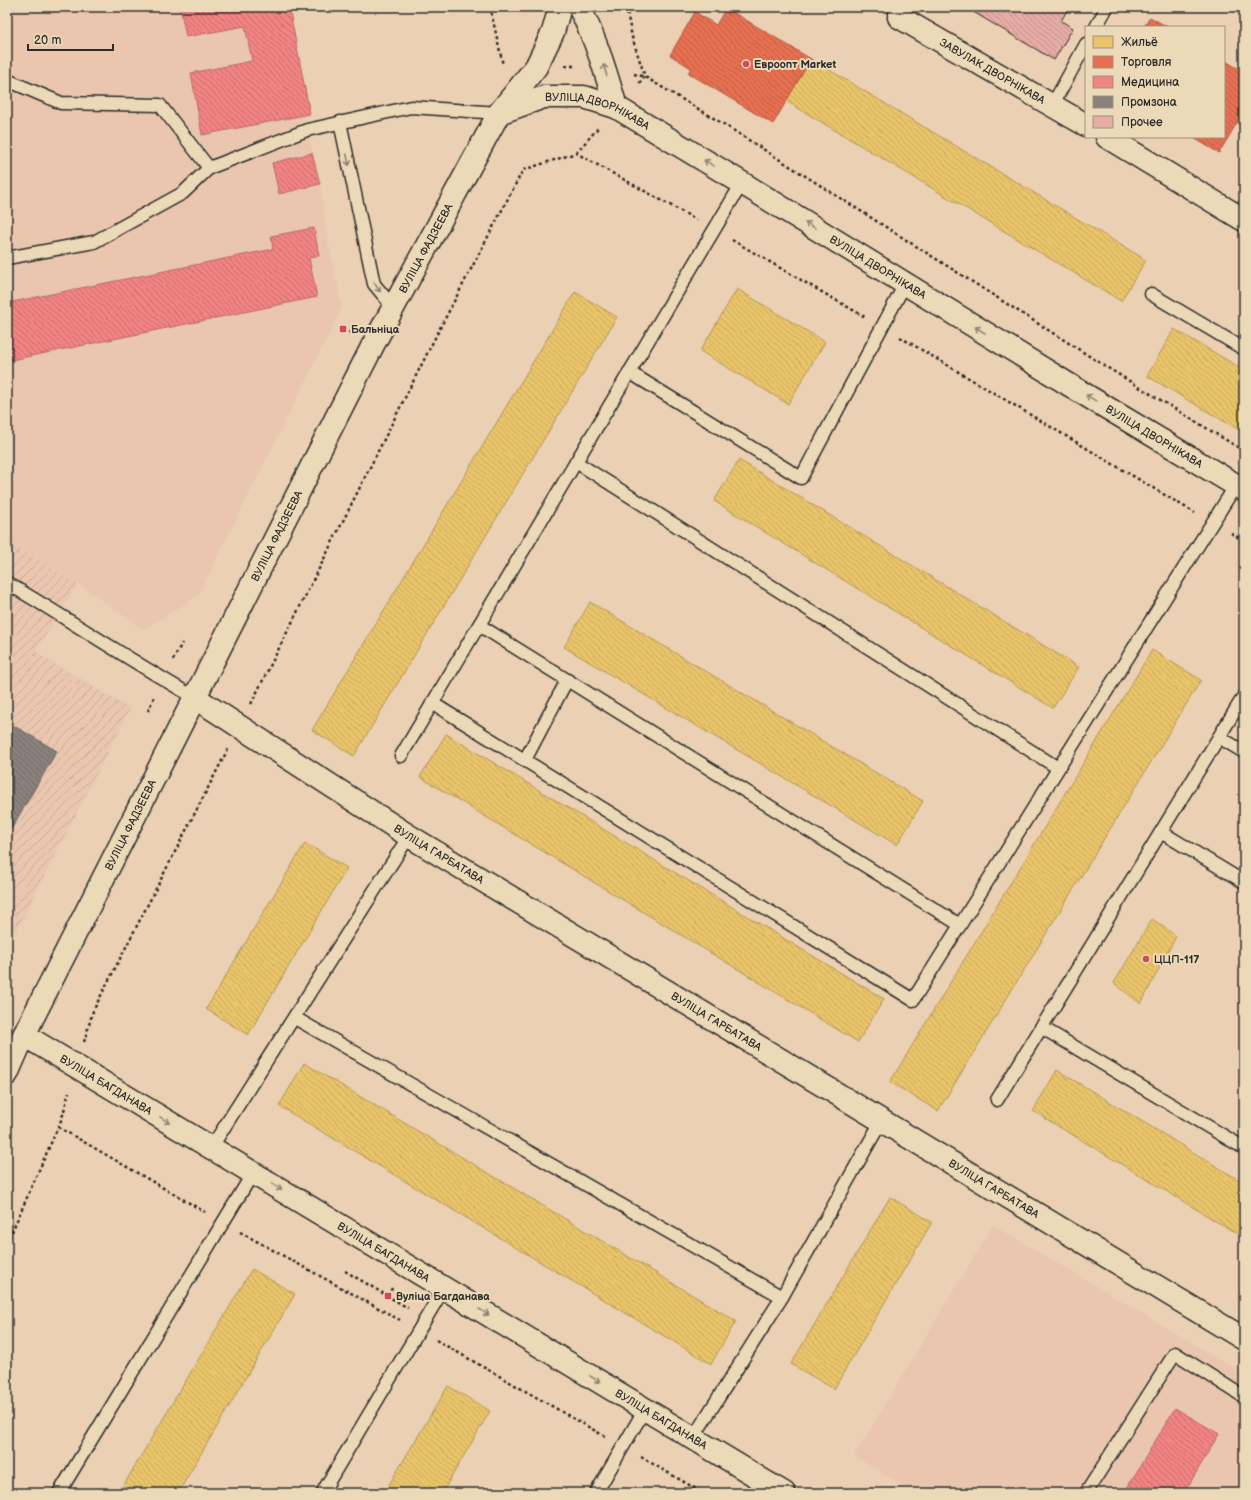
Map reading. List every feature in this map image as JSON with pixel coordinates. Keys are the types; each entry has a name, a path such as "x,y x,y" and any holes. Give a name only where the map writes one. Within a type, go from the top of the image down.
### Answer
{"street":[{"name":"ВУЛІЦА ФАДЗЕЕВА","path":"7,1074 24,1035 194,697 393,307 499,113 536,66 553,32 560,7"},
{"path":"580,7 604,66 616,107"},
{"name":"ЗАВУЛАК ДВОРНІКАВА","path":"899,17 1085,123"},
{"name":"ВУЛІЦА ДВОРНІКАВА","path":"499,113 544,97 584,97 616,107 1240,488"},
{"path":"1109,138 1244,220"},
{"name":"ВУЛІЦА ГАРБАТАВА","path":"194,697 409,836 1244,1339"},
{"name":"ВУЛІЦА БАГДАНАВА","path":"24,1035 784,1493"}],"lane":[{"path":"1097,26 1107,7"},
{"path":"1053,104 1085,46"},
{"path":"7,80 61,103 160,105 209,168"},
{"path":"7,258 94,242 183,193 209,168 306,130 411,106 499,113"},
{"path":"340,122 374,284 393,307"},
{"path":"401,756 742,183"},
{"path":"629,372 801,478 905,284"},
{"path":"1151,294 1244,349"},
{"path":"576,462 1058,768"},
{"path":"432,703 913,1000 1058,768 1240,488"},
{"path":"7,582 194,697"},
{"path":"479,625 960,925"},
{"path":"525,760 567,680"},
{"path":"996,1100 1244,696"},
{"path":"1219,737 1244,752"},
{"path":"1161,832 1244,882"},
{"path":"211,1148 295,1018 409,836"},
{"path":"295,1018 782,1297"},
{"path":"1042,1027 1244,1148"},
{"path":"693,1438 782,1297 882,1120"},
{"path":"58,1493 253,1173"},
{"path":"322,1493 444,1288"},
{"path":"1086,1493 1175,1353 1244,1397"},
{"path":"596,1493 645,1409"}],"path":[{"path":"490,7 504,67 604,66 645,77 725,124 1108,368 1244,451"},
{"path":"626,7 632,37 645,77"},
{"path":"636,87 645,77"},
{"path":"576,153 598,128"},
{"path":"7,1243 58,1127 71,1088"},
{"path":"58,1127 223,1222 419,1330 703,1493"},
{"path":"344,1271 426,1319"}],"shaded area":[{"path":"7,7 289,7 310,114 303,115 320,184 329,247 342,308 198,596 143,629 78,584 7,541"},
{"path":"7,541 78,584 35,652 130,709 7,949"},
{"path":"993,1225 1244,1374 1244,1493 916,1493 854,1456"}],"building: Жильё":[{"path":"811,59 1146,260 1121,301 786,101"},
{"path":"737,289 825,342 788,404 700,351"},
{"path":"575,292 617,317 354,756 312,730"},
{"path":"1174,329 1244,370 1244,433 1147,376"},
{"path":"739,460 1079,667 1053,708 714,501"},
{"path":"590,602 923,801 897,845 564,647"},
{"path":"1152,650 1201,680 938,1111 890,1082"},
{"path":"446,734 884,999 858,1042 420,777"},
{"path":"305,843 347,868 248,1035 206,1009"},
{"name":"ЦЦП-117","path":"1152,919 1176,936 1141,1004 1114,983"},
{"path":"304,1063 736,1321 711,1364 279,1106"},
{"path":"1057,1070 1244,1183 1244,1238 1033,1111"},
{"path":"890,1197 932,1222 834,1389 791,1364"},
{"path":"252,1269 295,1294 178,1493 119,1493"},
{"path":"448,1386 490,1411 442,1493 384,1493"}],"building: Торговля":[{"name":"Евроопт Market","path":"726,8 811,59 773,124 688,73 691,68 670,55 695,12 716,25"},
{"path":"1150,17 1166,26 1145,26"},
{"path":"1225,61 1244,72 1244,111 1219,153 1194,138 1225,138"}],"building: Медицина":[{"path":"180,7 289,7 310,114 202,135 191,73 252,61 245,26 186,37"},
{"path":"312,153 320,184 279,194 272,163"},
{"path":"314,228 319,256 309,258 317,297 7,361 7,303 273,249 271,236"},
{"path":"1175,1408 1219,1434 1184,1493 1124,1493"}],"building: Промзона":[{"path":"11,724 57,751 7,836 7,731"}],"building: Прочее":[{"path":"965,7 1069,7 1061,21 1073,28 1054,60"}],"place":[{"name":"Евроопт Market","path":"746,64"},
{"name":"Бальніца","path":"343,329"},
{"name":"ЦЦП-117","path":"1146,959"},
{"name":"Вуліца Багданава","path":"388,1296"}]}
